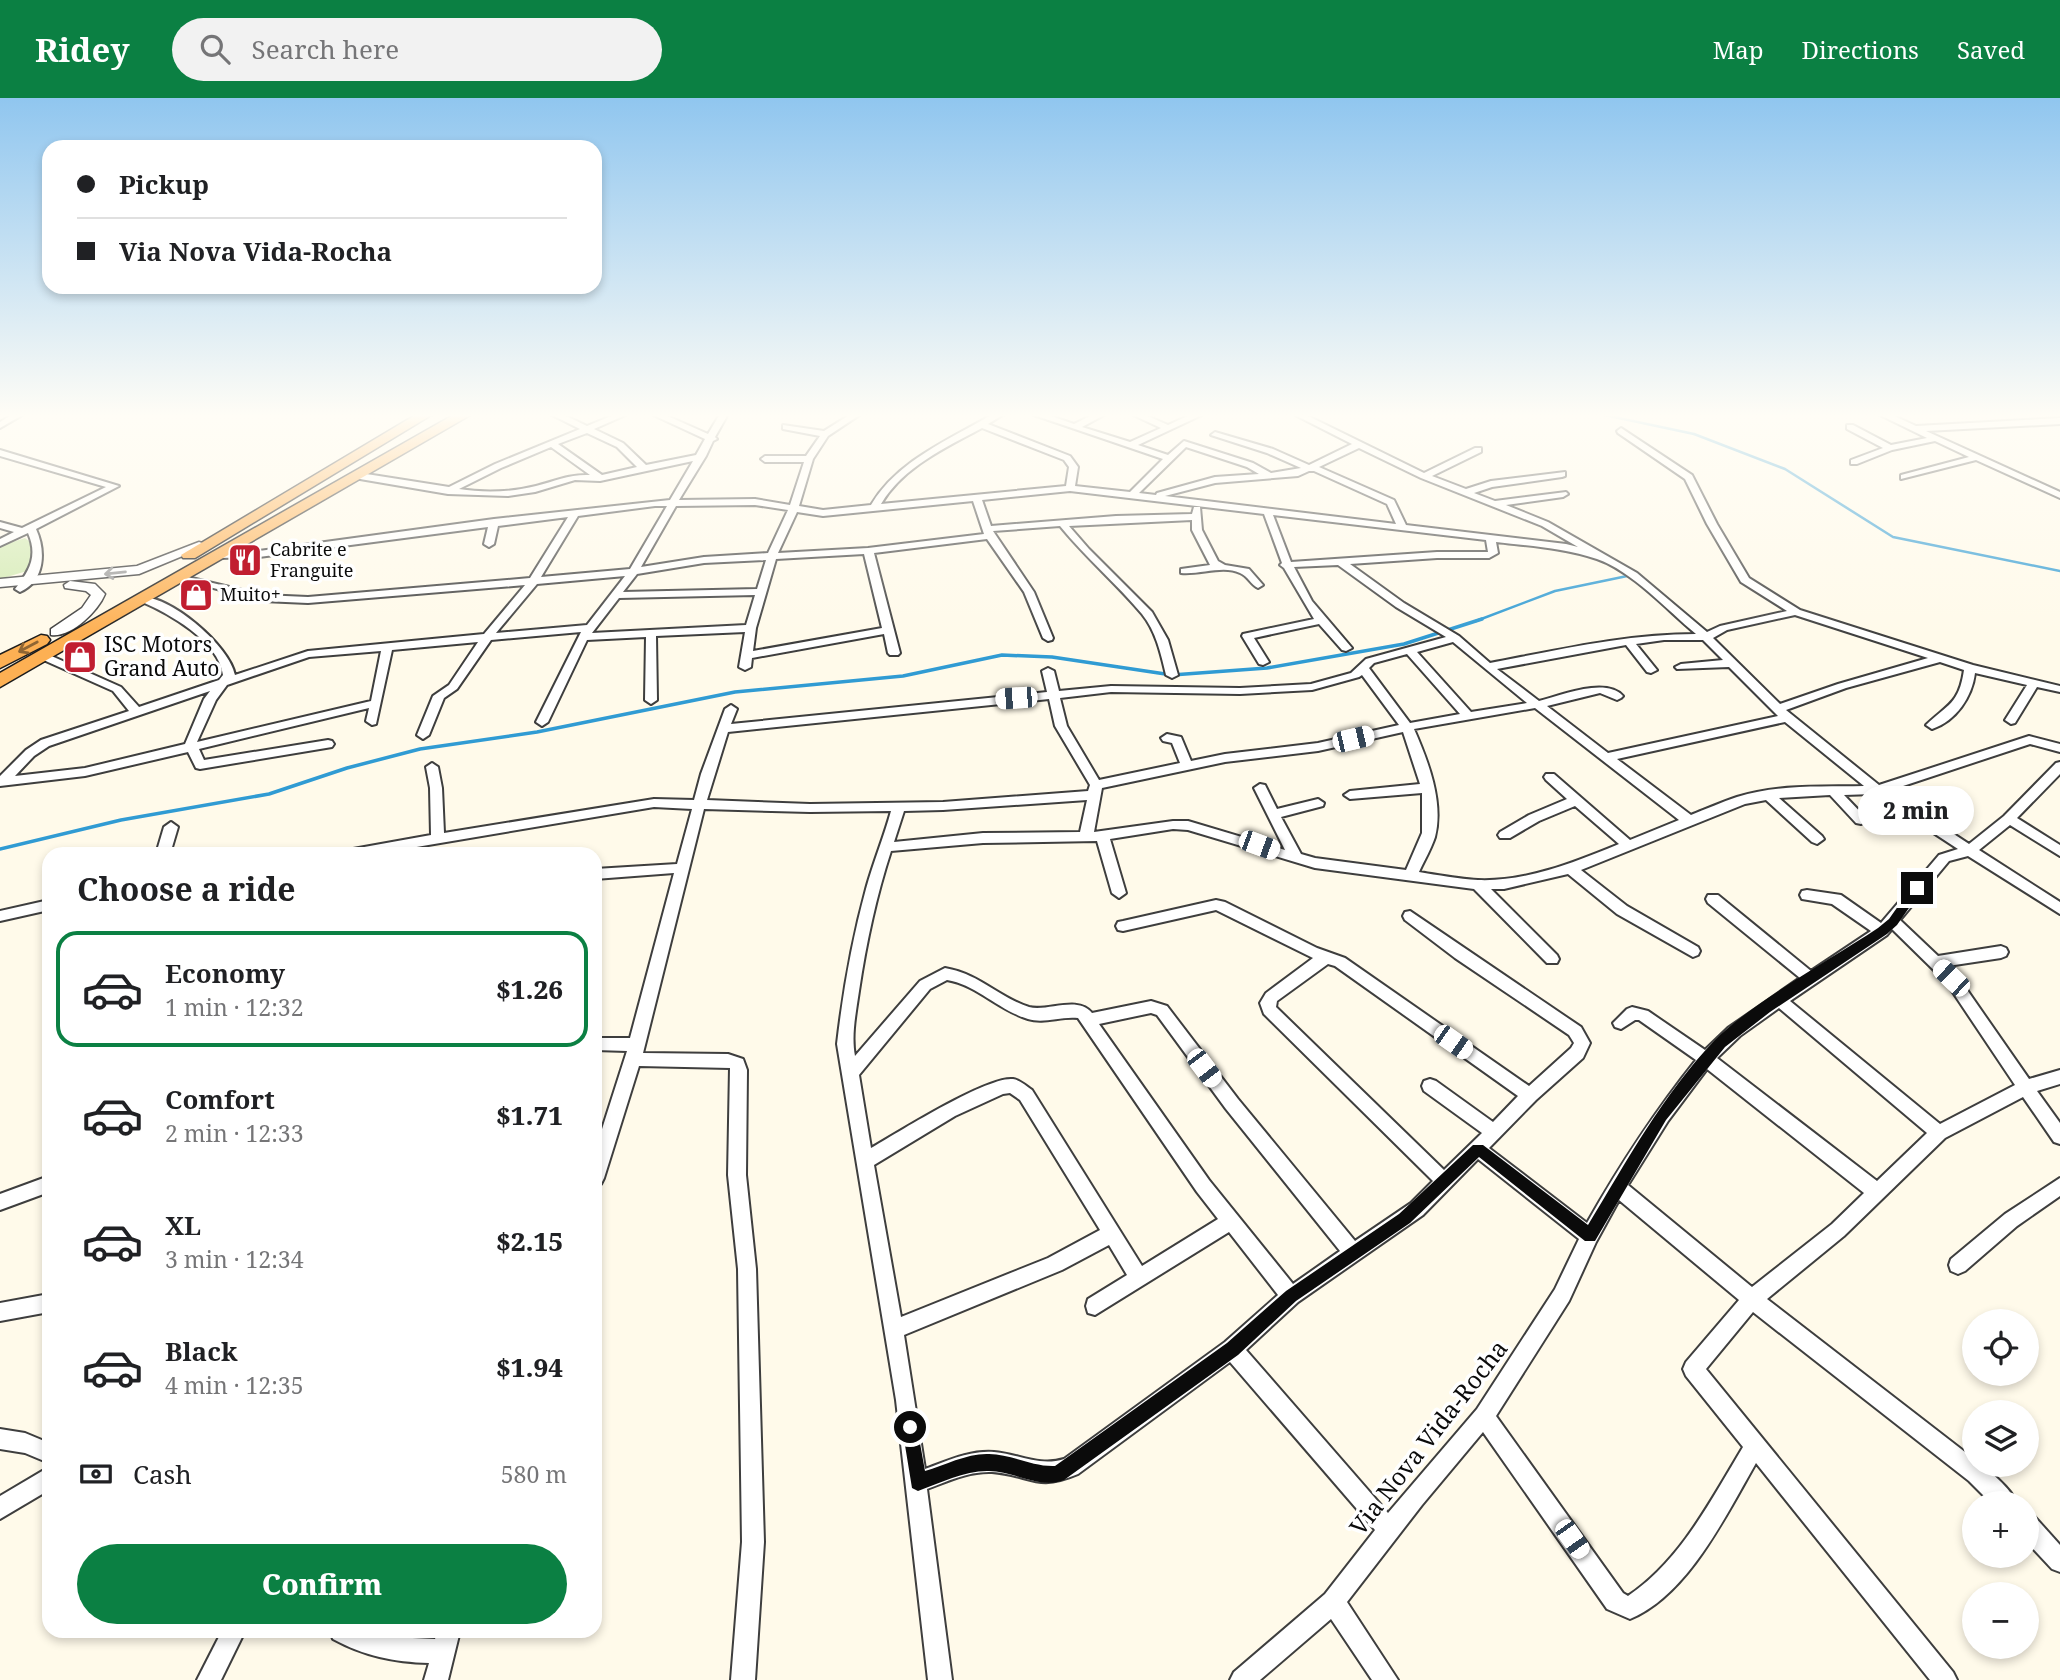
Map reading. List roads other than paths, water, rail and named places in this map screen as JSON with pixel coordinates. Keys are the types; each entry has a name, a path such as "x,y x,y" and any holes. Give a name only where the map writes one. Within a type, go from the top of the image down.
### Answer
{"highway":[{"path":"0,662 302,488"},
{"path":"0,681 339,488"}],"street":[{"path":"0,542 110,488"},
{"path":"429,488 448,491 516,492 532,488"},
{"path":"448,491 454,488"},
{"path":"542,722 586,632 634,571 682,488"},
{"path":"800,488 771,558 751,628 746,661 887,631"},
{"path":"873,509 886,488"},
{"path":"220,555 259,554 494,522 673,502 755,502 823,513 1070,488 1566,547 1597,555"},
{"path":"1133,494 1140,488"},
{"path":"1155,497 1187,488"},
{"path":"1357,488 1391,502 1403,528"},
{"path":"1450,488 1555,528 1633,575 1706,637 1783,713 1877,790 2060,909"},
{"path":"1464,494 1481,488"},
{"path":"1694,488 1745,580 1796,612 1970,668 2060,689"},
{"path":"2043,488 2060,495"},
{"path":"1493,504 1563,494"},
{"path":"976,497 989,533 1029,592 1048,638"},
{"path":"1198,504 1195,517 1200,540 1218,567"},
{"path":"1268,513 1285,565 1320,621 1346,648"},
{"path":"423,735 439,696 453,687 487,637 534,580 574,514"},
{"path":"183,577 238,593 288,600 634,571 704,560 868,551 1063,524 1195,517"},
{"path":"489,544 494,522"},
{"path":"1063,524 1085,551 1148,614 1162,640 1172,675"},
{"path":"0,525 27,530 38,544 36,572 24,585"},
{"path":"0,590 139,570 176,558 225,534"},
{"path":"1285,565 1437,555 1489,555 1493,553 1490,538"},
{"path":"868,551 894,653"},
{"path":"1341,562 1400,605 1455,638 1488,667 1540,704 1688,820"},
{"path":"1185,571 1218,567 1241,568 1250,573 1258,585"},
{"path":"0,583 90,587 98,594 97,601 56,632"},
{"path":"614,595 763,592"},
{"path":"144,599 167,608 203,632 228,668 229,674 225,682 210,699 196,727 190,748 199,764 328,744"},
{"path":"1488,667 1664,637 1706,637 1724,628 1796,612"},
{"path":"1263,662 1246,636 1320,621"},
{"path":"1,782 30,752 45,743 135,710 308,654 487,637 586,632 651,634 751,628"},
{"path":"651,634 651,700"},
{"path":"724,729 1111,688 1278,690 1332,682 1355,675 1370,661 1455,638"},
{"path":"1629,642 1651,670"},
{"path":"372,721 387,648"},
{"path":"1409,650 1468,716"},
{"path":"43,656 117,689 135,710"},
{"path":"1608,757 1783,713 1842,686 1941,657"},
{"path":"1681,667 1733,663"},
{"path":"1363,668 1407,727 1419,752 1426,788 1428,835 1412,874"},
{"path":"1932,725 1954,710 1967,689 1970,668"},
{"path":"1048,670 1061,726 1095,790 1086,837"},
{"path":"2011,720 2033,684"},
{"path":"406,847 645,804 899,806 1095,790 1241,755 1318,747 1600,690 1612,691 1617,696"},
{"path":"1,782 85,772 376,703"},
{"path":"602,1155 634,1052 701,804 731,709"},
{"path":"1167,738 1177,740 1187,766"},
{"path":"887,847 983,838 1102,836 1172,825 1188,826 1240,839 1297,859 1478,885 1504,884 1570,869 1742,800 1768,795 1877,790 2020,742 2037,741 2060,748"},
{"name":"Via Nova Vida-Rocha","path":"1242,1680 1333,1602 1388,1530 1484,1416 1562,1295 1590,1236 1662,1116 1706,1059 1734,1031 1888,927 1944,858 1969,850 2009,819 2060,766"},
{"path":"432,767 436,788 438,840"},
{"path":"1550,776 1629,846"},
{"path":"1260,788 1297,859"},
{"path":"1350,795 1426,788"},
{"path":"1833,791 1861,820"},
{"path":"1768,795 1816,839"},
{"path":"1505,835 1534,818 1577,800"},
{"path":"1274,814 1318,803"},
{"path":"899,806 876,877 848,1006 845,1044 867,1160 918,1482 940,1680"},
{"path":"2009,819 2060,851"},
{"path":"165,847 171,827"},
{"path":"1102,836 1119,893"},
{"path":"602,874 683,869"},
{"path":"1570,869 1622,909 1693,951"},
{"path":"1478,885 1552,959"},
{"path":"1807,895 1836,899 1888,927 1935,962 1951,978 2060,1137"},
{"path":"1713,899 1811,979"},
{"path":"1123,926 1216,905 1241,913 1340,962 1530,1095"},
{"path":"0,916 42,907"},
{"path":"918,1482 976,1463 992,1462 1045,1475 1058,1474 1232,1349 1291,1296 1417,1209 1530,1095 1577,1053 1582,1043 1575,1031 1460,954 1410,916"},
{"path":"1935,962 2001,952"},
{"path":"1326,957 1271,997 1269,1010 1444,1181"},
{"path":"850,1074 925,985 945,974 961,978 1026,1013 1039,1016 1075,1010 1088,1020 1230,1221 1291,1296"},
{"path":"1779,1000 1940,1133"},
{"path":"1088,1020 1151,1007 1161,1010 1231,1104 1353,1253"},
{"path":"1621,1023 1632,1013 1643,1015 1706,1059 1878,1194"},
{"path":"602,1046 728,1061 737,1065 739,1070 737,1175 749,1304 753,1542 743,1680"},
{"path":"1945,1680 1693,1369 1752,1299 1878,1194 1940,1133 2026,1087 2060,1077"},
{"path":"867,1160 949,1111 1001,1087 1013,1086 1026,1095 1139,1277"},
{"path":"1430,1086 1494,1132"},
{"path":"1478,1149 1590,1236"},
{"path":"1958,1265 2011,1220 2060,1186"},
{"path":"0,1202 42,1187"},
{"path":"1618,1188 1752,1299 1976,1474 1994,1491"},
{"path":"1095,1306 1230,1221"},
{"path":"895,1329 1055,1264 1111,1234"},
{"path":"0,1312 42,1304"},
{"path":"1232,1349 1388,1530"},
{"path":"1484,1416 1615,1601 1630,1608 1641,1602 1676,1566 1755,1446"},
{"path":"0,1439 25,1443 42,1450"},
{"path":"0,1508 42,1482"},
{"path":"2039,1538 2060,1561"},
{"path":"1333,1602 1386,1680"},
{"path":"209,1680 230,1638"},
{"path":"352,1638 363,1645 400,1651 446,1641 436,1680"}],"waterway":[{"path":"1815,488 1893,537 2060,571"},
{"path":"1477,621 1555,591 1632,575"},
{"path":"1477,621 1482,619"},
{"path":"0,849 121,820 269,794 347,768 420,749 537,732 735,692 903,676 1002,655 1052,657 1172,675 1267,668 1404,644 1477,621"}],"place":[{"name":"Cabrite e Franguite","path":"245,560"},
{"name":"Muito+","path":"196,595"},
{"name":"ISC Motors Grand Auto","path":"80,657"}]}
